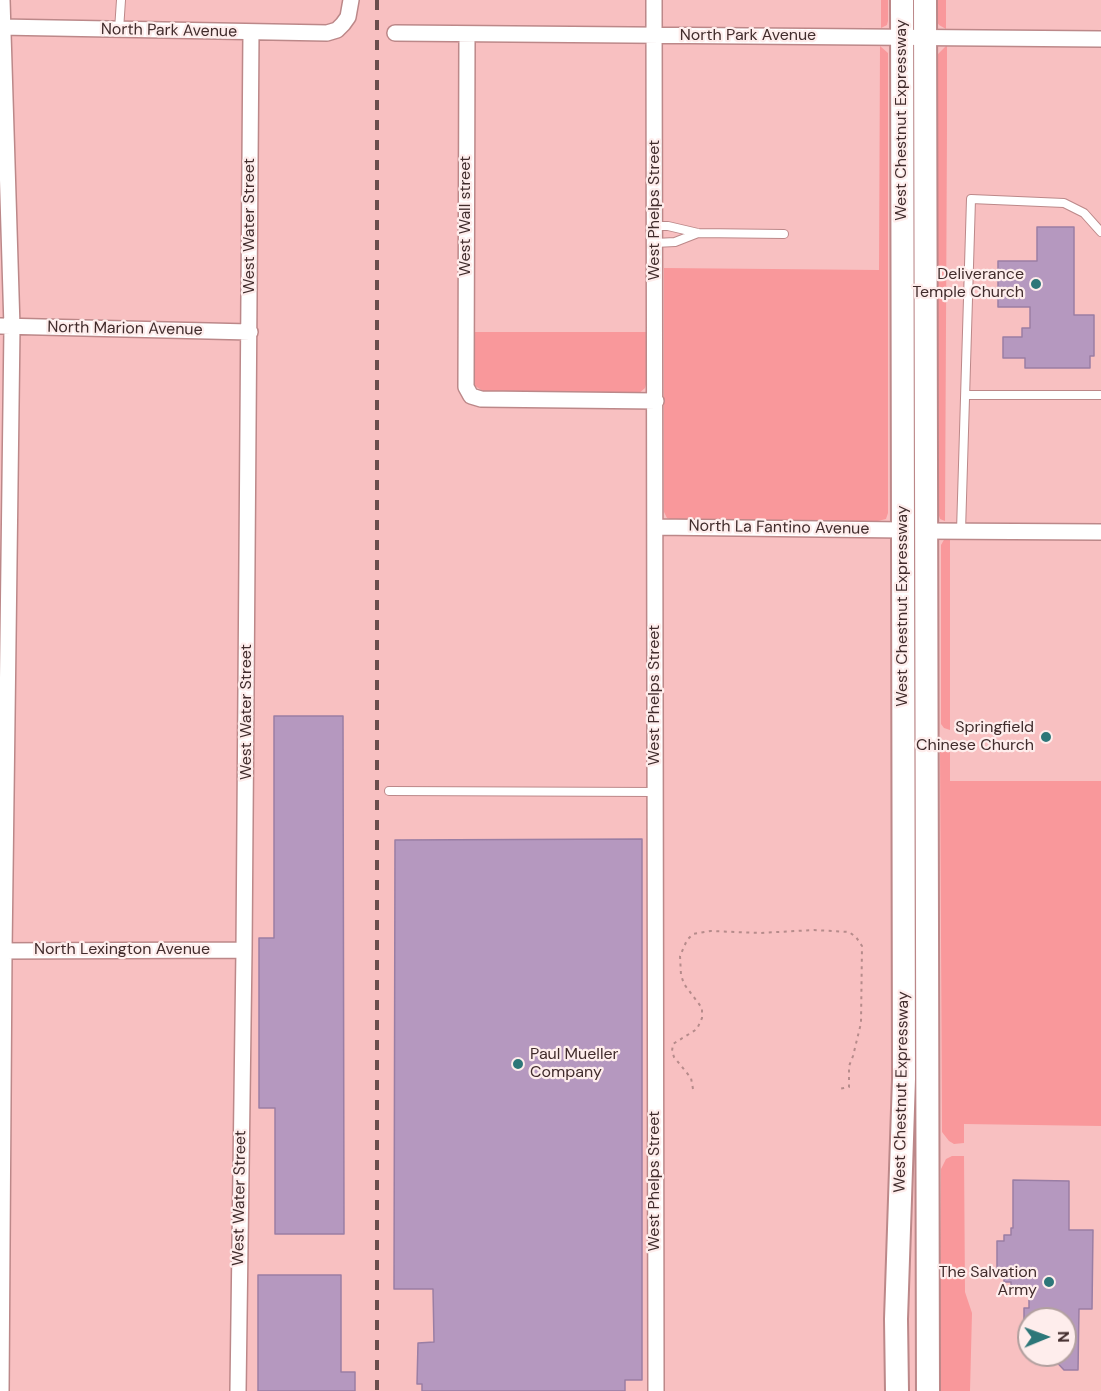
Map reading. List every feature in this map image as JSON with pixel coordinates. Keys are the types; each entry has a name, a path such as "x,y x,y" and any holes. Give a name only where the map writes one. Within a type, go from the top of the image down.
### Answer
{"main road":[{"name":"West Chestnut Expressway","path":"902,0 913,37 926,531 928,1391"},
{"name":"West Chestnut Expressway","path":"897,1391 896,1319 904,1080 903,530 913,37 925,0"}],"street":[{"path":"1,1391 6,327 2,0"},
{"name":"North Park Avenue","path":"1,27 316,33 337,30 348,17 351,0"},
{"name":"West Phelps Street","path":"654,0 656,1391"},
{"name":"West Water Street","path":"238,1391 250,332 251,32"},
{"name":"North Park Avenue","path":"395,33 1101,39"},
{"name":"West Wall street","path":"467,34 466,387 471,396 481,399 656,401"},
{"name":"North Marion Avenue","path":"6,327 250,332"},
{"name":"North La Fantino Avenue","path":"655,527 903,530"},
{"path":"926,531 1101,532"},
{"name":"North Lexington Avenue","path":"2,951 244,950"}],"lane":[{"path":"119,30 121,0"},
{"path":"961,531 971,199 1064,203 1084,213 1101,232"},
{"path":"655,226 668,226 698,233 784,234"},
{"path":"655,243 675,242 698,233"},
{"path":"966,395 1101,395"},
{"path":"389,791 654,792"}],"path":[{"path":"693,1089 691,1078 674,1057 672,1051 673,1044 697,1029 702,1018 702,1008 684,984 681,975 680,956 687,940 693,934 711,931 760,933 814,930 849,932 862,946 861,1023 854,1056 849,1066 849,1087 839,1089"}],"shaded area":[{"path":"881,0 888,0 888,21 887,25 881,28"},
{"path":"936,0 946,0 946,29 936,20"},
{"path":"947,45 945,521 939,516 936,62 938,54"},
{"path":"880,46 888,53 888,513 886,519 874,522 673,520 667,518 664,512 664,268 879,270"},
{"path":"469,332 646,332 647,382 645,388 637,395 488,394 475,386 471,376"},
{"path":"950,537 950,730 941,724 941,545 945,538"},
{"path":"950,742 950,781 1101,781 1101,1126 964,1124 964,1143 954,1144 942,1132 940,749"},
{"path":"952,1156 964,1156 965,1292 972,1313 970,1391 939,1391 941,1169 946,1159"}],"building":[{"name":"Deliverance Temple Church","path":"1037,227 1074,227 1074,315 1094,315 1094,356 1090,356 1090,368 1025,368 1025,358 1003,358 1003,337 1022,337 1022,328 1030,328 1030,307 998,307 998,261 1037,261"},
{"path":"274,716 343,716 344,1234 275,1234 275,1108 259,1108 259,938 274,938"},
{"name":"Paul Mueller Company","path":"642,839 642,1380 625,1380 625,1391 422,1391 422,1384 417,1384 418,1343 434,1342 433,1289 394,1289 395,840"},
{"path":"1013,1180 1069,1181 1069,1230 1093,1230 1092,1309 1079,1309 1078,1370 1064,1370 1061,1367 1077,1367 1077,1307 1029,1307 1029,1288 1011,1289 1011,1282 1004,1282 1004,1275 997,1275 997,1241 1004,1241 1004,1235 1011,1235 1011,1228 1013,1228"},
{"path":"258,1275 341,1275 341,1372 355,1372 355,1391 258,1391"}],"railway":[{"path":"377,0 377,1391"}],"place":[{"name":"Deliverance Temple Church","path":"1036,284"},
{"name":"Springfield Chinese Church","path":"1046,737"},
{"name":"Paul Mueller Company","path":"518,1064"},
{"name":"The Salvation Army","path":"1049,1282"}]}
